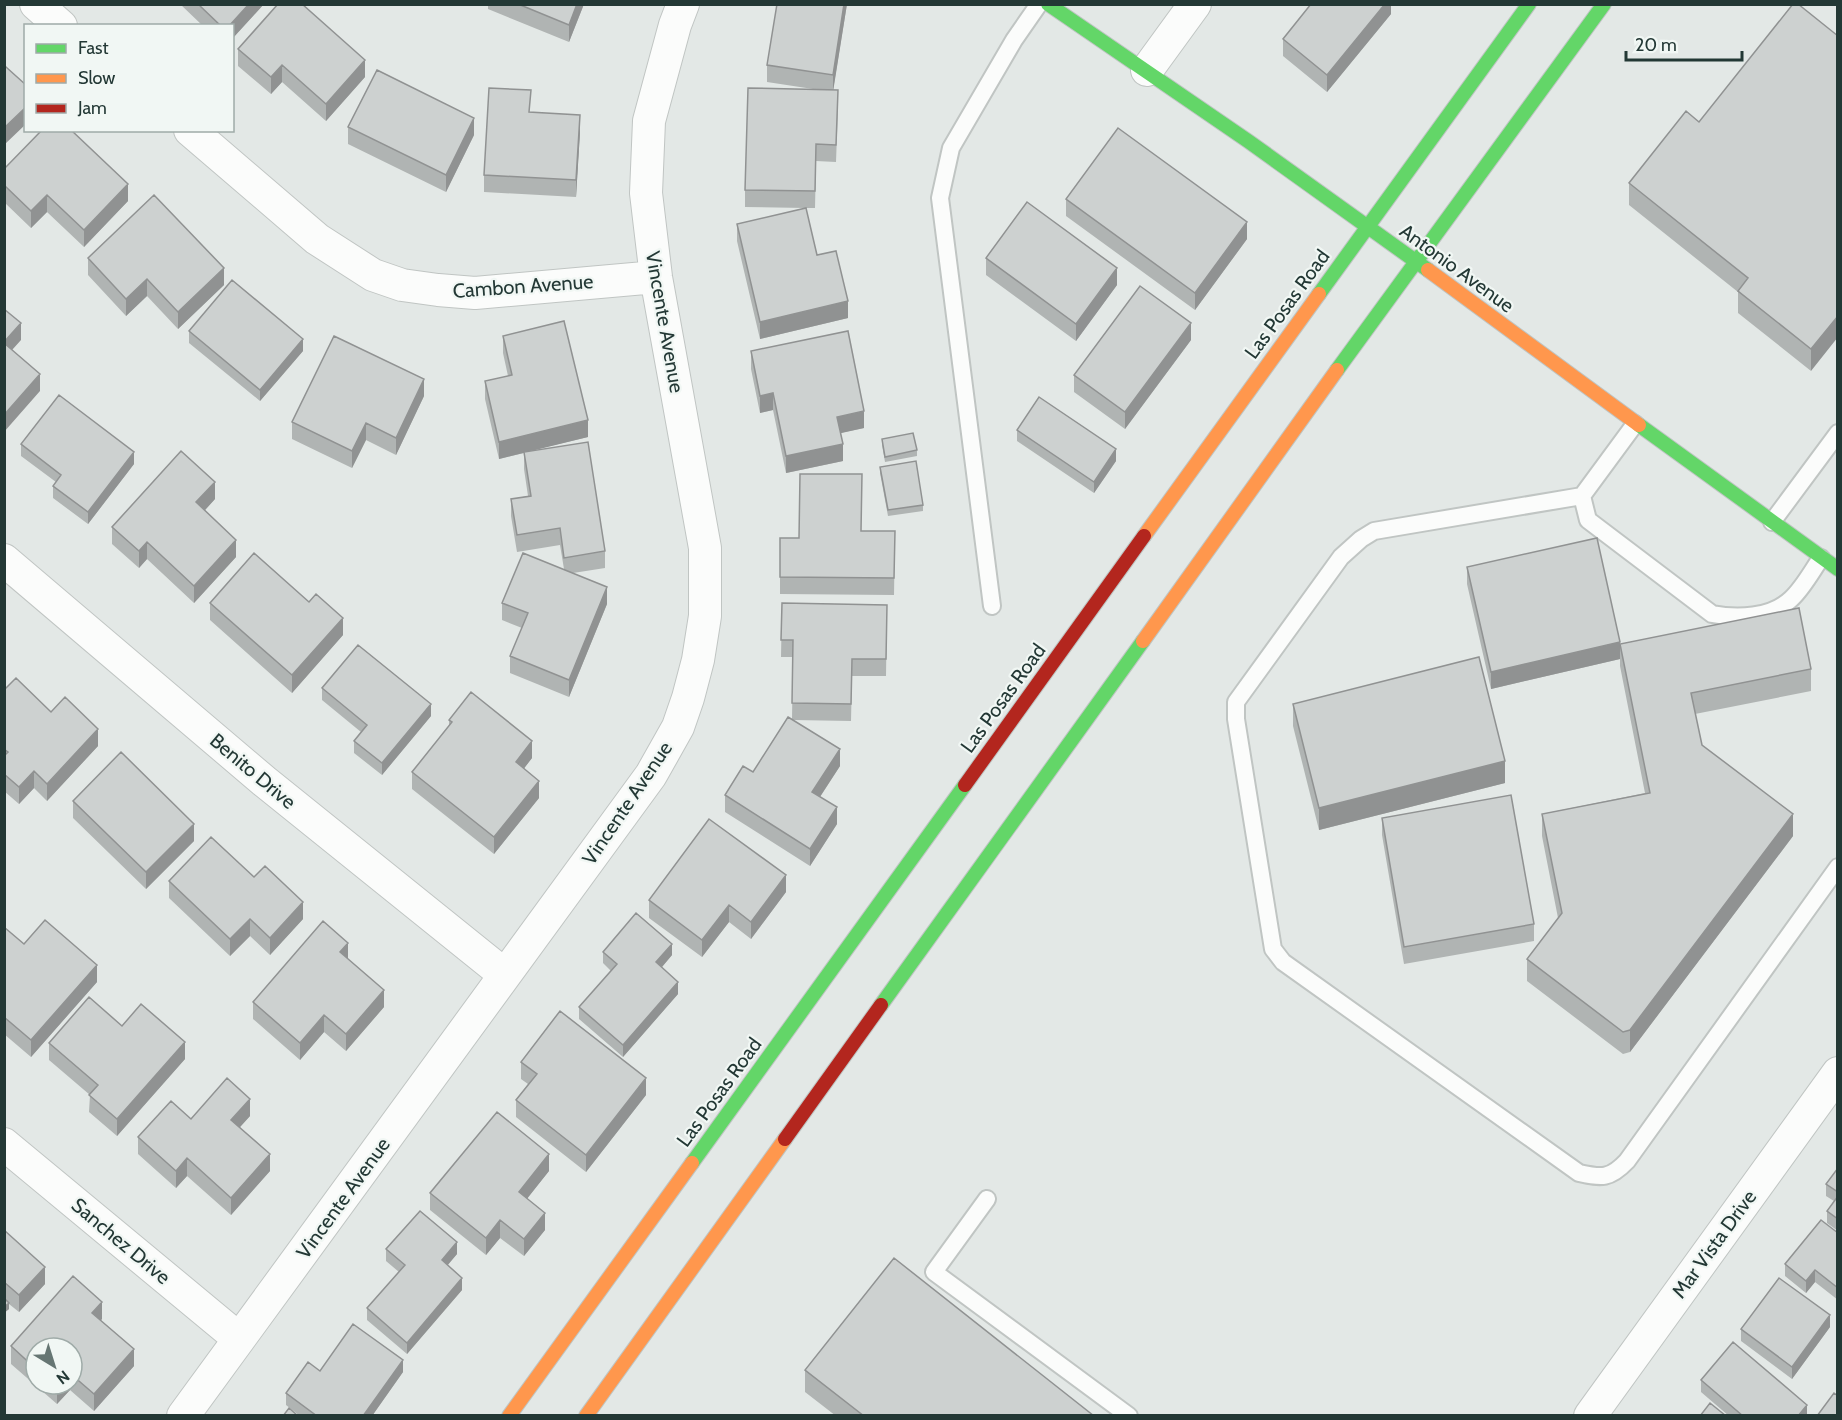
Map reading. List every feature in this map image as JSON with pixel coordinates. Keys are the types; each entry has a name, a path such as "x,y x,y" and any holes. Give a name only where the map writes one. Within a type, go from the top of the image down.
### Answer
{"main road":[{"name":"Antonio Avenue","path":"1048,4 1147,70 1368,226 1635,424 1838,569"},
{"name":"Las Posas Road","path":"511,1415 1529,4"},
{"path":"586,1416 1416,261 1604,4"}],"street":[{"path":"36,4 60,24"},
{"name":"Vincente Avenue","path":"183,1416 651,774 678,727 698,660 705,616 705,548 656,277 646,193 649,121 675,25 683,4"},
{"path":"1147,70 1195,4"},
{"name":"Cambon Avenue","path":"192,132 317,239 373,275 402,285 438,291 475,293 656,277"},
{"name":"Benito Drive","path":"4,560 264,781 505,975"},
{"name":"Mar Vista Drive","path":"1590,1416 1838,1072"},
{"name":"Sanchez Drive","path":"4,1144 238,1338"}],"lane":[{"path":"992,606 940,198 951,148 1014,40 1039,4"},
{"path":"1635,424 1582,496 1374,531 1367,535 1341,557 1236,702 1236,719 1273,949 1283,962 1579,1173 1598,1177 1615,1173 1627,1161 1838,867"},
{"path":"1772,522 1838,433"},
{"path":"1582,496 1588,520 1712,614 1748,617 1771,611 1791,600 1821,558"},
{"path":"987,1199 934,1272 1130,1416"}],"building":[{"path":"198,4 249,4 231,24 219,24"},
{"path":"278,4 302,4 365,60 326,104 282,65 271,77 238,49"},
{"path":"518,4 577,4 569,25"},
{"path":"777,4 844,4 833,75 767,65"},
{"path":"1311,4 1385,4 1327,75 1283,39"},
{"path":"1793,4 1798,4 1838,36 1838,316 1811,349 1738,291 1748,278 1629,183 1686,111 1699,122"},
{"path":"6,67 24,83 24,109 4,128 4,68"},
{"path":"377,70 474,118 446,175 348,127"},
{"path":"489,88 531,90 529,112 580,115 576,180 484,175"},
{"path":"748,88 838,90 836,145 816,144 815,191 745,190"},
{"path":"1118,128 1247,222 1195,293 1066,199"},
{"path":"40,132 73,132 128,184 84,230 47,195 31,211 4,185 4,169"},
{"path":"154,195 224,268 178,312 147,279 126,299 88,258"},
{"path":"1027,202 1117,268 1076,324 986,258"},
{"path":"806,208 817,255 836,251 848,301 760,322 737,224"},
{"path":"232,280 303,339 260,390 189,331"},
{"path":"1140,286 1191,323 1125,412 1074,375"},
{"path":"4,309 21,323 4,342"},
{"path":"564,321 588,420 499,442 485,381 512,375 503,336"},
{"path":"848,331 864,411 837,417 843,444 786,456 773,393 760,396 751,351"},
{"path":"334,336 424,379 396,438 366,423 352,451 292,422"},
{"path":"4,343 40,374 4,415"},
{"path":"59,395 134,452 88,512 53,486 61,475 21,444"},
{"path":"1039,397 1116,449 1094,482 1017,430"},
{"path":"913,433 917,450 885,457 882,439"},
{"path":"588,442 605,551 564,558 560,528 517,535 511,499 531,496 524,452"},
{"path":"181,451 215,482 196,502 236,540 194,586 147,542 139,551 112,527"},
{"path":"916,461 923,505 888,510 880,467"},
{"path":"800,474 862,474 861,531 895,531 894,578 780,577 780,538 799,538"},
{"path":"1597,538 1620,642 1491,672 1467,567"},
{"path":"254,553 309,602 316,594 343,618 292,675 210,603"},
{"path":"523,553 607,587 569,680 510,656 528,613 502,603"},
{"path":"782,603 887,605 886,659 852,659 851,704 792,703 793,640 781,640"},
{"path":"1799,608 1811,669 1691,693 1702,745 1793,814 1630,1030 1623,1032 1527,959 1562,913 1542,814 1650,793 1620,644"},
{"path":"358,645 431,704 382,763 354,741 367,725 322,688"},
{"path":"1479,657 1505,761 1319,808 1293,704"},
{"path":"16,678 51,712 65,697 98,729 47,784 34,771 19,787 4,774 4,756 8,752 4,749 4,690"},
{"path":"471,692 532,741 516,762 539,781 494,837 412,772 452,722 449,720"},
{"path":"788,717 840,749 812,792 837,807 810,849 725,795 743,766 753,772"},
{"path":"121,752 194,824 146,872 73,801"},
{"path":"1511,795 1534,924 1404,947 1382,818"},
{"path":"709,819 786,875 751,922 729,905 702,940 649,900"},
{"path":"211,837 254,877 265,866 303,902 270,938 250,919 230,939 169,881"},
{"path":"636,913 672,944 656,962 678,982 623,1045 579,1007 617,964 603,952"},
{"path":"45,920 97,965 31,1040 4,1017 4,927 24,944"},
{"path":"323,921 348,943 340,952 384,990 346,1034 324,1015 300,1043 253,1002"},
{"path":"89,997 122,1026 141,1004 185,1042 117,1119 89,1095 98,1085 49,1043"},
{"path":"560,1011 646,1078 586,1155 516,1100 537,1074 521,1062"},
{"path":"227,1078 250,1099 231,1120 270,1154 231,1198 187,1158 176,1171 138,1137 171,1101 191,1119"},
{"path":"497,1112 549,1154 519,1192 545,1213 524,1239 500,1220 486,1238 430,1193"},
{"path":"1838,1168 1838,1192 1826,1184"},
{"path":"1838,1196 1838,1219 1827,1211"},
{"path":"420,1211 457,1242 442,1260 462,1278 407,1343 367,1308 405,1265 386,1249"},
{"path":"1821,1220 1838,1233 1838,1288 1815,1270 1806,1281 1785,1264"},
{"path":"4,1230 45,1267 19,1295 4,1282"},
{"path":"894,1258 1094,1416 864,1416 805,1370"},
{"path":"73,1276 102,1302 92,1313 134,1349 94,1394 84,1385 84,1336 24,1336 24,1358 11,1346"},
{"path":"1779,1278 1830,1315 1792,1367 1741,1329"},
{"path":"353,1324 403,1360 363,1416 317,1416 286,1393 308,1362 320,1371"},
{"path":"1733,1342 1807,1405 1798,1416 1743,1416 1701,1380"},
{"path":"1834,1393 1838,1396 1838,1416 1817,1416"},
{"path":"1710,1403 1726,1416 1700,1416"},
{"path":"289,1408 298,1416 283,1416"}],"traffic: fast":[{"path":"1048,4 1248,141 1428,270"},
{"path":"1319,294 1529,4"},
{"path":"1337,370 1604,4"},
{"path":"1639,425 1838,569"},
{"path":"881,1005 1143,641"},
{"path":"692,1163 965,785"}],"traffic: slow":[{"path":"1428,270 1639,425"},
{"path":"1144,536 1319,294"},
{"path":"1143,641 1337,370"},
{"path":"586,1416 785,1139"},
{"path":"509,1416 692,1163"}],"traffic: jam":[{"path":"965,785 1144,536"},
{"path":"785,1139 881,1005"}]}
